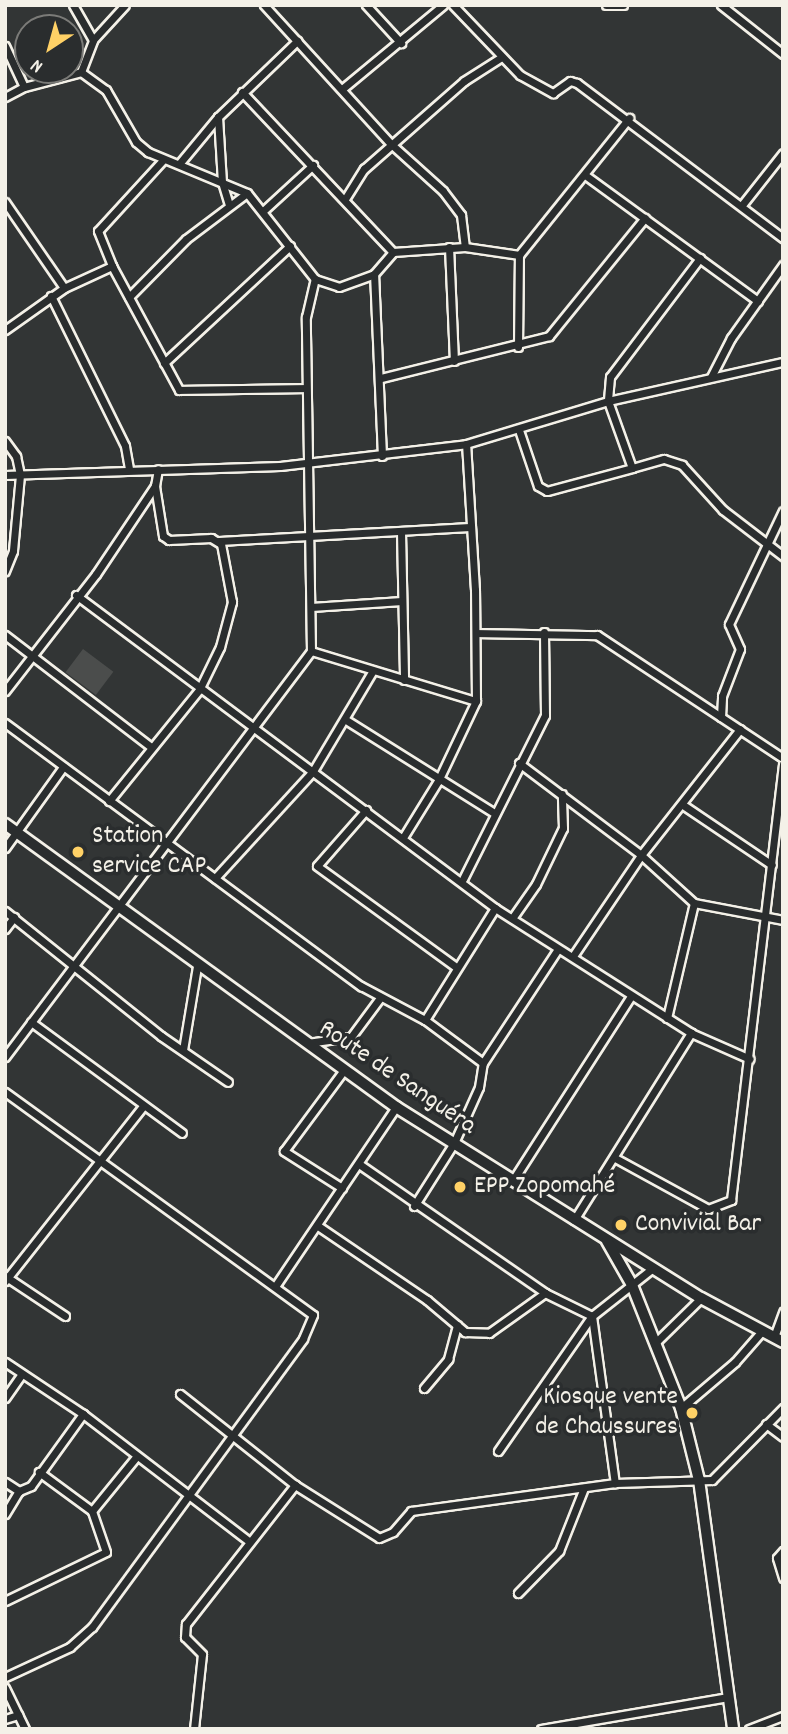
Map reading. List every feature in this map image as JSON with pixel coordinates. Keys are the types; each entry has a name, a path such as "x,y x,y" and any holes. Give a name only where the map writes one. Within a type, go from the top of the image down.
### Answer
{"street":[{"path":"73,5 93,40"},
{"path":"84,64 93,40 125,5"},
{"path":"264,5 391,144 452,201 461,215 465,247"},
{"path":"366,5 401,43"},
{"path":"342,89 401,43 443,5"},
{"path":"453,5 500,58 553,93 572,81 629,118 783,237"},
{"path":"606,5 623,5"},
{"path":"721,5 783,54"},
{"path":"179,164 218,117 297,41"},
{"path":"5,46 24,87"},
{"path":"345,199 364,169 391,144 429,117 464,81 500,58"},
{"path":"84,74 106,90 136,142 163,159 247,193 316,279 339,288 374,274 393,252 465,247 519,255"},
{"path":"5,97 35,84"},
{"path":"242,92 393,252"},
{"path":"218,117 222,182 229,205"},
{"path":"518,347 519,255 629,118"},
{"path":"742,205 783,153"},
{"path":"163,159 98,231 112,266 179,390 306,388"},
{"path":"263,211 313,165"},
{"path":"585,175 758,302"},
{"path":"129,297 186,239 247,193"},
{"path":"5,202 64,288"},
{"path":"381,378 518,347 554,331 645,218"},
{"path":"164,363 290,246"},
{"path":"449,247 454,361"},
{"path":"632,468 608,401 610,377 700,258"},
{"path":"711,377 727,344 783,265"},
{"path":"5,330 64,288 112,266"},
{"path":"374,274 381,378 382,456"},
{"path":"5,1057 71,965 120,906 311,651 306,317 316,279"},
{"path":"51,296 125,446 129,469"},
{"path":"5,475 310,463 466,444 608,401 783,362"},
{"path":"519,430 538,486 547,491 664,459 682,465 723,510 766,547 783,556"},
{"path":"5,441 16,456 20,475 13,551 5,571"},
{"path":"404,836 438,781 476,701 477,633 466,444"},
{"path":"158,469 155,486 163,536 218,541 471,527"},
{"path":"5,691 76,595 96,574 155,486"},
{"path":"721,717 722,696 740,649 729,624 783,511"},
{"path":"401,532 404,680"},
{"path":"109,801 199,690 220,647 232,602 218,541"},
{"path":"76,595 199,690 463,879 495,908 691,1033 750,1059"},
{"path":"311,607 402,601"},
{"path":"477,633 544,632 597,635 783,758"},
{"path":"463,879 545,715 544,632"},
{"path":"5,635 151,747"},
{"path":"311,651 372,672 476,701"},
{"path":"215,878 313,771 346,720 372,672"},
{"path":"346,720 438,781 494,813"},
{"path":"5,723 165,843 380,998 425,1020 483,1063"},
{"path":"573,956 641,855 683,805 740,729"},
{"path":"519,763 641,855 694,903 783,920"},
{"path":"615,1158 708,1209 731,1200 750,1059 783,764"},
{"path":"5,848 64,768"},
{"path":"513,917 536,884 563,828 562,794"},
{"path":"683,805 772,865"},
{"path":"366,810 317,866 456,967"},
{"name":"Route de Sanguéra","path":"5,824 120,906 197,966 396,1107 701,1298 778,1340"},
{"path":"667,1018 694,903"},
{"path":"425,1020 495,908"},
{"path":"5,911 71,965 229,1082"},
{"path":"5,929 14,918"},
{"path":"414,1206 454,1143 479,1087 483,1063 558,949"},
{"path":"183,1050 197,966"},
{"path":"513,1180 631,996"},
{"path":"307,1043 351,1037 380,998"},
{"path":"31,1022 182,1133"},
{"path":"574,1220 691,1033"},
{"path":"342,1188 284,1151 344,1070"},
{"path":"5,1092 99,1162 276,1284 312,1312 312,1320 269,1387 228,1436 136,1573 80,1640 5,1677"},
{"path":"65,1316 6,1278 143,1106"},
{"path":"276,1284 318,1226 396,1107"},
{"path":"359,1164 414,1206 545,1293 592,1316"},
{"path":"318,1226 465,1332 489,1333 545,1293"},
{"path":"606,1240 632,1284 681,1408 699,1480 733,1729"},
{"path":"498,1451 592,1316 653,1268"},
{"path":"655,1342 701,1298"},
{"path":"778,1340 783,1312"},
{"path":"592,1316 615,1483"},
{"path":"425,1388 448,1359 457,1325"},
{"path":"681,1408 735,1362 762,1331"},
{"path":"5,1362 83,1414 250,1542"},
{"path":"5,1398 22,1374"},
{"path":"180,1395 228,1436 295,1485 379,1538 393,1532 411,1511 615,1483 712,1480 726,1471 783,1408"},
{"path":"5,1514 19,1491 32,1486 39,1472 83,1414"},
{"path":"766,1424 783,1437"},
{"path":"92,1511 136,1457"},
{"path":"5,1601 106,1552 92,1511 39,1472"},
{"path":"5,1482 19,1491"},
{"path":"194,1729 202,1654 184,1631 295,1485"},
{"path":"518,1593 559,1552 584,1488"},
{"path":"783,1551 777,1558 783,1578"},
{"path":"5,1688 25,1729"},
{"path":"541,1729 729,1697"},
{"path":"5,1719 18,1715"},
{"path":"749,1729 783,1716"}],"shaded area":[{"path":"83,649 113,672 96,695 66,672"}],"place":[{"name":"Station service CAP","path":"78,852"},
{"name":"EPP Zopomahé","path":"460,1187"},
{"name":"Convivial Bar","path":"621,1225"},
{"name":"Kiosque vente de Chaussures","path":"692,1413"}]}
